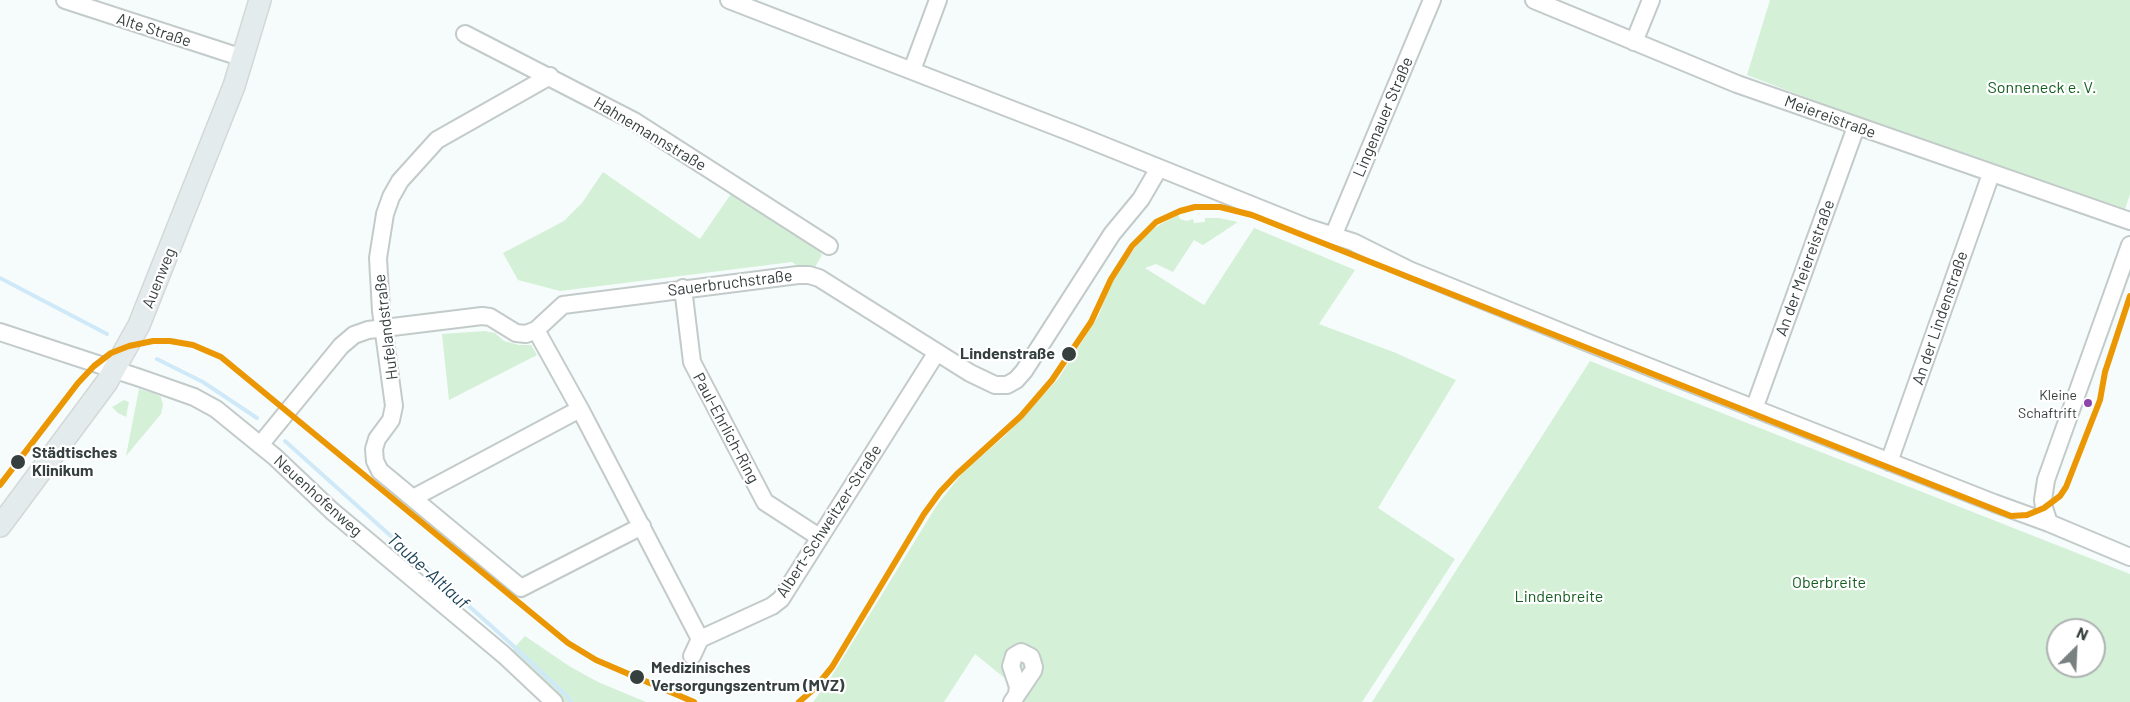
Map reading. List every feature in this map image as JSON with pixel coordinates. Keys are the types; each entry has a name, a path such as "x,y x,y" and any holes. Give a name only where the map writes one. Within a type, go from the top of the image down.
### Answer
{"main road":[{"name":"Auenweg","path":"0,526 116,369 146,310 234,86 260,0"}],"street":[{"name":"Alte Straße","path":"65,0 243,58"},
{"path":"729,0 912,70 1306,227 1334,234 1369,248 1409,270 2130,557"},
{"path":"912,70 938,0"},
{"name":"Lingenauer Straße","path":"1334,234 1432,0"},
{"name":"Meiereistraße","path":"1534,0 1737,84 2130,221"},
{"path":"1634,42 1651,0"},
{"name":"Hahnemannstraße","path":"465,34 634,121 829,246"},
{"name":"Hufelandstraße","path":"550,76 437,140 400,181 385,214 378,258 383,328 394,406 391,420 377,438 374,449 375,461 380,471 521,588 642,526"},
{"name":"An der Meiereistraße","path":"1754,408 1856,127"},
{"name":"Sauerbruchstraße","path":"536,330 564,305 683,288 809,274 836,287 970,373 995,385 1007,385 1016,380 1024,371 1112,234 1154,179 1159,168"},
{"name":"An der Lindenstraße","path":"1889,462 1991,174"},
{"path":"2049,523 2043,500 2046,480 2130,245"},
{"name":"Paul-Ehrlich-Ring","path":"683,288 692,362 765,502 819,537"},
{"path":"260,445 341,346 354,335 368,330 482,316 490,317 516,333 536,330 580,409 700,639 692,656"},
{"name":"Neuenhofenweg","path":"0,332 116,369 187,394 208,404 260,445 332,511 504,655 554,702"},
{"name":"Albert-Schweitzer-Straße","path":"700,639 772,606 781,599 938,352"},
{"path":"413,498 580,409"}],"green space":[{"name":"Sonneneck e. V.","path":"1770,0 2130,0 2130,194 2125,209 1857,117 1747,75"},
{"path":"603,172 700,239 733,191 812,242 822,255 814,269 801,268 792,262 560,291 518,280 503,253 564,221 582,203"},
{"path":"1178,215 1180,219 1187,221 1193,219 1194,223 1205,222 1205,218 1238,222 1203,245 1194,240 1173,272 1156,264 1145,268 1204,305 1254,228 1355,270 1319,324 1396,353 1456,380 1378,508 1455,559 1362,702 1020,702 1012,684 975,654 944,702 813,702 833,674 937,505 964,471 1006,435 1058,379 1099,315 1109,288 1120,268 1141,240 1154,228"},
{"path":"485,331 495,333 504,341 531,345 537,355 449,400 442,334"},
{"path":"1590,361 2130,574 2130,702 1372,702"},
{"path":"139,389 161,397 163,405 161,414 126,456"},
{"path":"124,400 129,402 126,417 112,407"},
{"path":"525,636 569,666 598,682 646,702 564,702 510,652"}],"waterway":[{"name":"Taube-Altlauf","path":"0,278 107,334"},
{"name":"Taube-Altlauf","path":"157,359 203,382 257,418"},
{"name":"Taube-Altlauf","path":"285,441 509,642 571,702"}],"transit line":[{"path":"799,702 815,688 832,667 924,514 940,492 1021,416 1052,380 1091,322 1111,279 1132,246 1156,222 1180,211 1195,207 1220,207 1252,215 2011,516 2027,515 2044,508 2060,496 2066,487 2100,400 2105,372 2130,296"},
{"path":"0,485 78,383 94,366 111,353 153,341 193,345 221,357 568,643 596,660 694,702"}],"place":[{"name":"Lindenstraße","path":"1069,354"},
{"name":"Kleine Schaftrift","path":"2088,403"},
{"name":"Städtisches Klinikum","path":"18,462"},
{"name":"Medizinisches Versorgungszentrum (MVZ)","path":"637,677"}],"park label":[{"name":"Oberbreite","path":"1829,583"},
{"name":"Lindenbreite","path":"1559,597"}]}
